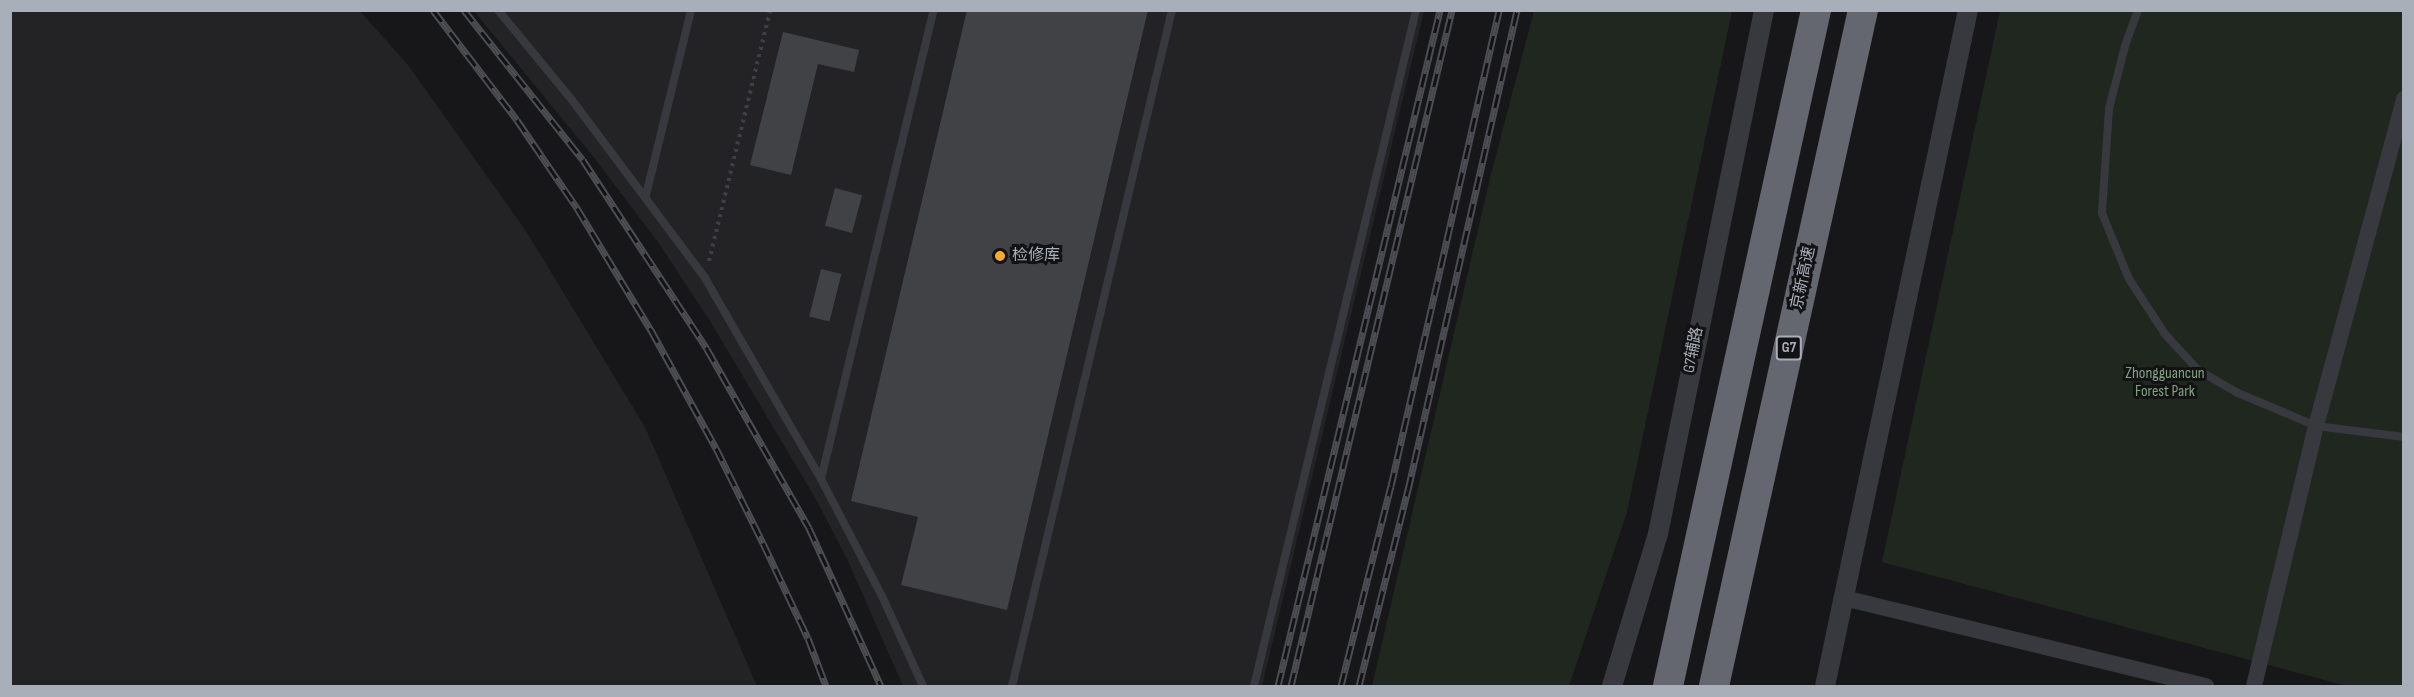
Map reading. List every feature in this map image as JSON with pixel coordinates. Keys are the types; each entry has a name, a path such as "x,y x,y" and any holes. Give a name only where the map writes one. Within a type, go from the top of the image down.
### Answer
{"highway":[{"path":"1668,687 1816,10"},
{"name":"京新高速","path":"1714,687 1863,10"}],"street":[{"name":"G7辅路","path":"1612,687 1658,534 1764,10"},
{"path":"1826,687 1968,10"},
{"path":"2254,687 2316,426 2403,99"},
{"path":"1844,598 2206,687"}],"lane":[{"path":"498,10 646,195 705,278 821,479 882,596 923,687"},
{"path":"646,195 691,10"},
{"path":"821,479 934,10"},
{"path":"1012,687 1172,10"},
{"path":"1254,687 1416,10"},
{"path":"2138,10 2125,46 2109,109 2102,213 2129,279 2165,334 2198,370 2238,393 2316,426 2403,437"}],"path":[{"path":"705,278 770,10"}],"shaded area":[{"path":"10,11 360,11 408,65 526,231 645,427 757,686 11,686"},
{"path":"474,11 1424,11 1262,686 903,686 848,561 817,501 710,321 658,242 592,155"}],"green space":[{"path":"1534,11 1732,11 1627,512 1569,686 1372,686 1490,178"},
{"name":"Zhongguancun Forest Park","path":"2000,11 2403,11 2403,686 2347,686 1882,562"}],"building":[{"name":"检修库","path":"967,10 1148,10 1007,610 901,585 918,517 851,501"},
{"path":"783,32 859,50 854,72 818,64 791,175 750,165"},
{"path":"835,188 862,195 852,233 825,226"},
{"path":"821,269 841,274 830,322 809,317"}],"railway":[{"path":"433,10 517,120 577,208 651,330 716,448 763,543 808,638 826,686"},
{"path":"464,10 583,160 707,349 809,528 881,686"},
{"path":"1278,686 1440,10"},
{"path":"1291,686 1452,10"},
{"path":"1341,686 1391,486 1499,10"},
{"path":"1359,686 1408,490 1517,10"}],"place":[{"name":"检修库","path":"1000,256"}]}
